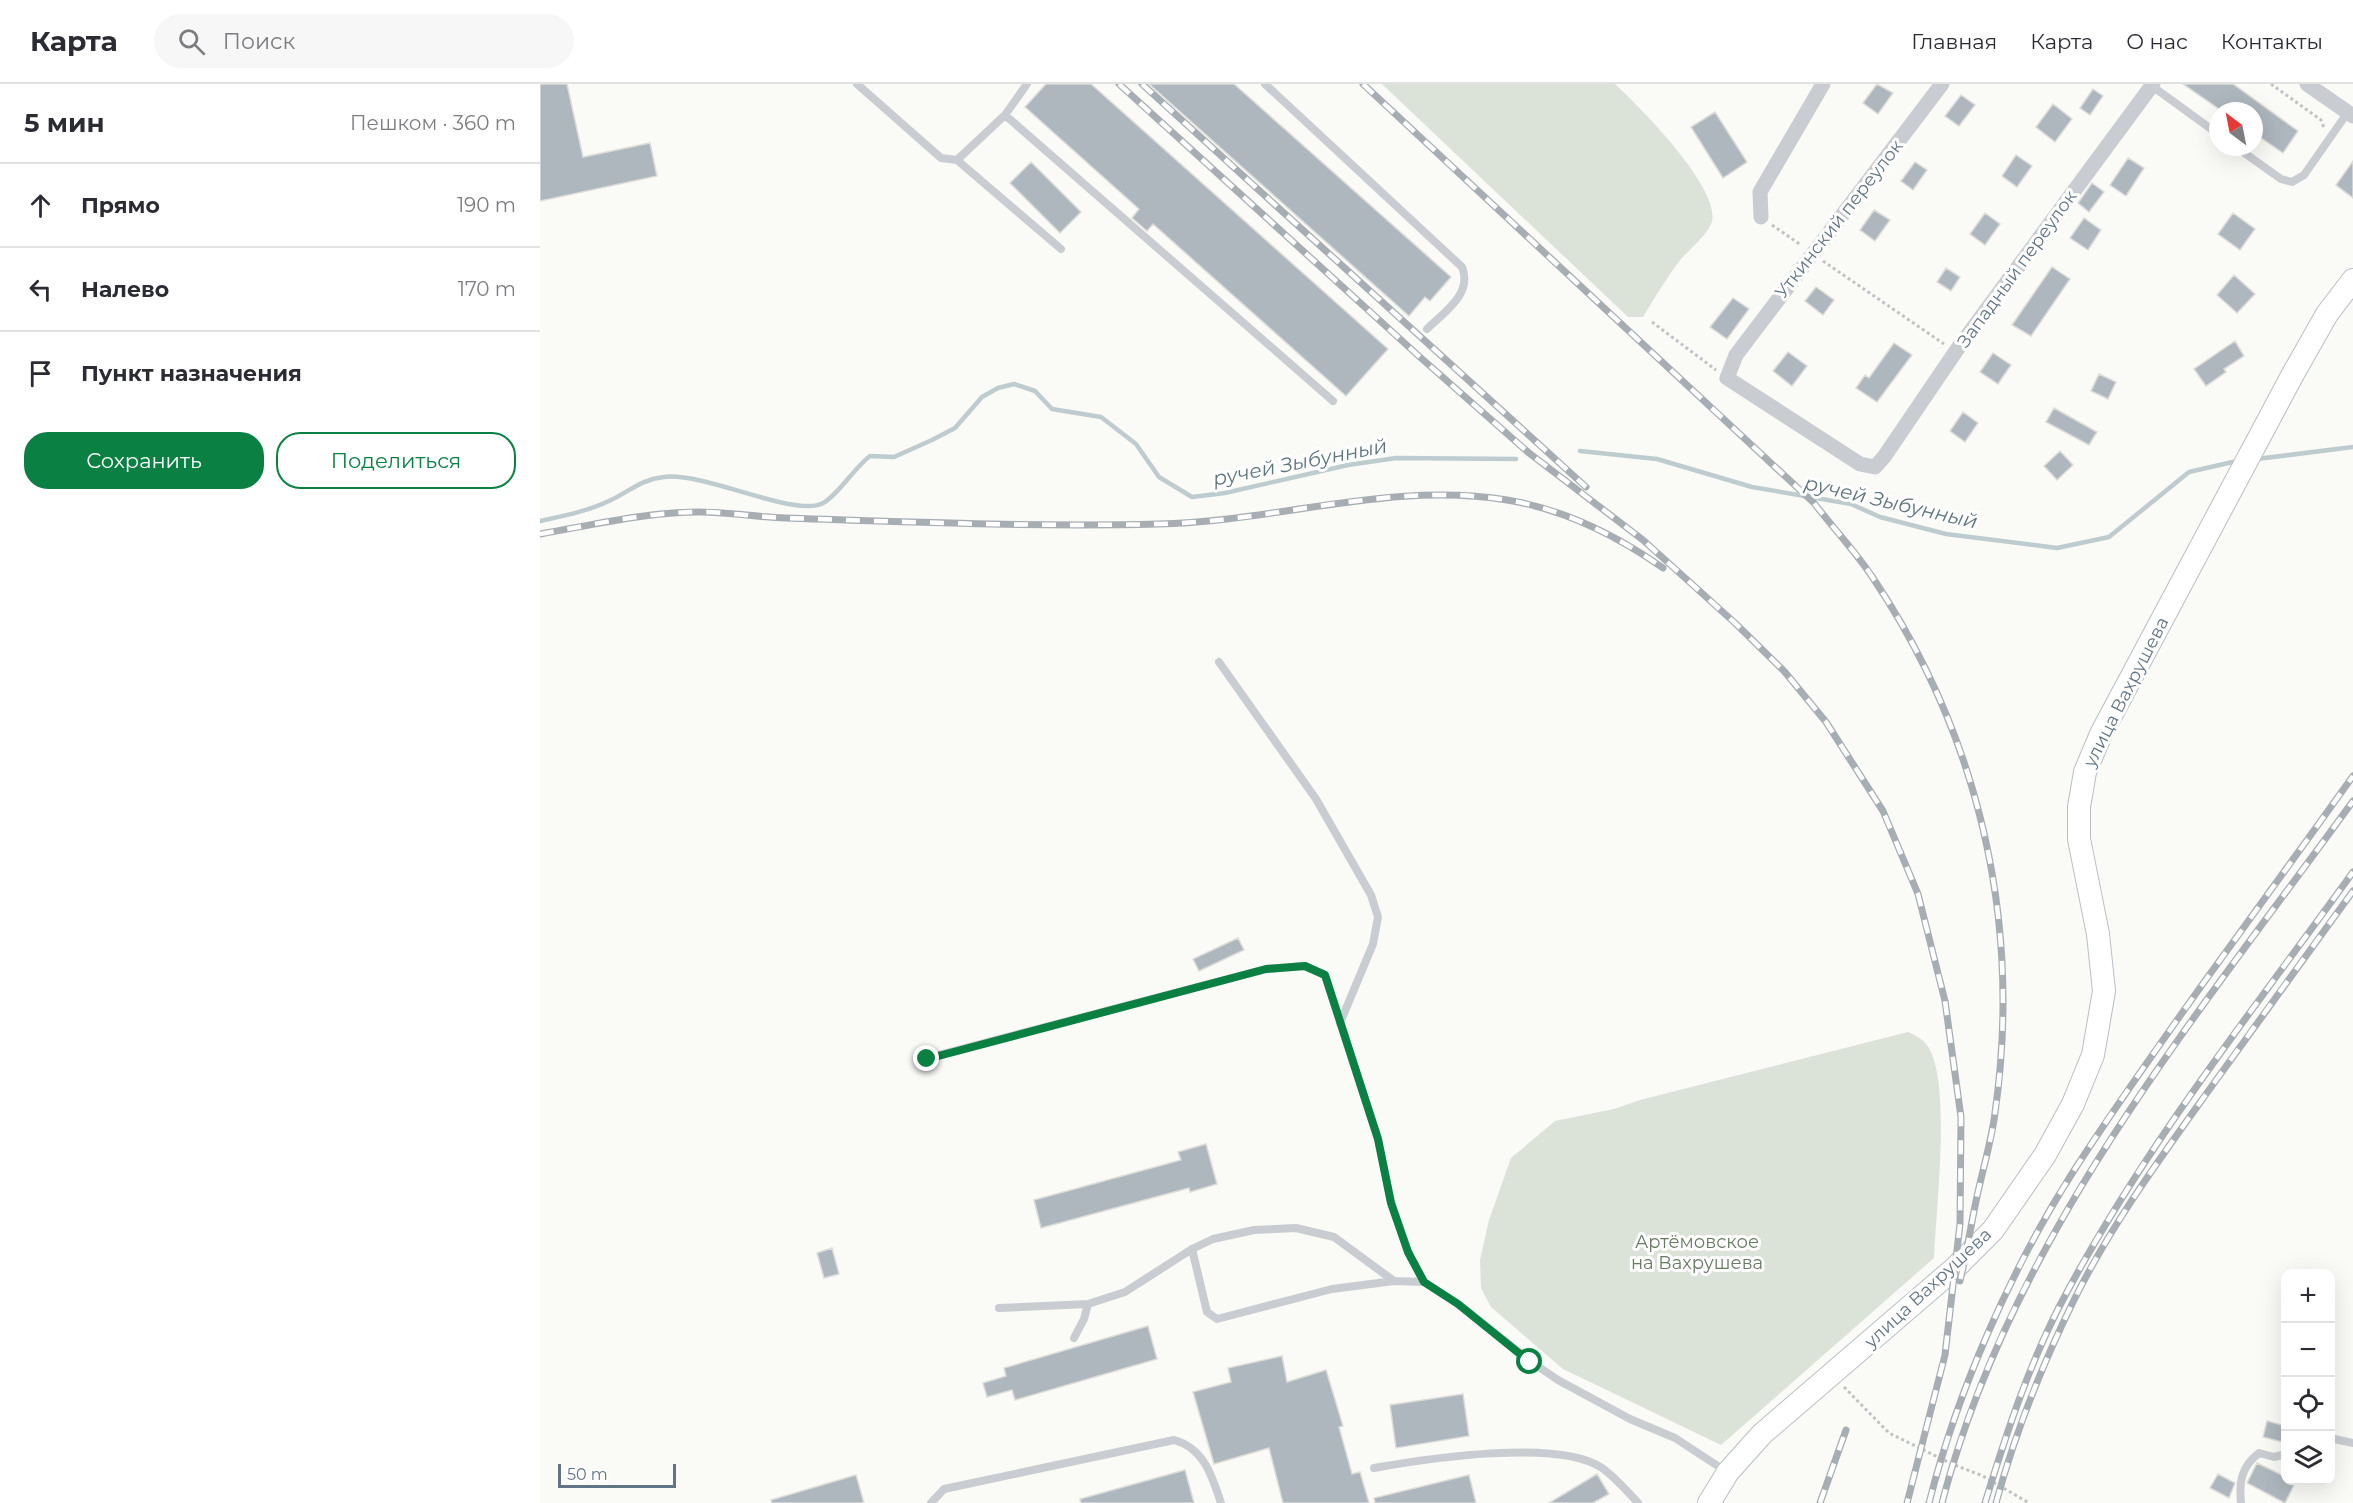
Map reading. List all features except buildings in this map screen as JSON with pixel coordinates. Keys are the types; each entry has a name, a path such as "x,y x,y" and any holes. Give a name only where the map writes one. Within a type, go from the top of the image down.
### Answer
{"main road":[{"name":"улица Вахрушева","path":"1709,1503 1728,1472 1762,1434 1955,1268 1993,1230 2044,1155 2073,1104 2093,1055 2104,991 2098,934 2079,839 2079,807 2085,772 2101,734 2326,314 2353,280"}],"street":[{"path":"1761,217 1760,192 1823,84"},
{"name":"Уткинский переулок","path":"1727,378 1736,355 1942,84"},
{"path":"2307,84 2350,114"},
{"name":"Западный переулок","path":"1727,378 1860,464 1875,467 1956,351 2152,85"}],"lane":[{"path":"857,84 941,158 957,160 1061,249"},
{"path":"957,160 1005,115 1027,84"},
{"path":"1265,84 1462,267 1466,276 1461,295 1427,329"},
{"path":"2152,85 2209,127"},
{"path":"2249,156 2281,179 2292,182 2304,175 2350,114"},
{"path":"1005,115 1333,401"},
{"path":"1219,662 1316,799 1371,895 1378,918 1373,944 1340,1023"},
{"path":"927,1059 1266,969 1305,966 1325,975 1378,1139 1391,1203 1408,1252 1424,1282 1458,1304 1530,1362 1558,1380 1630,1419 1675,1438 1728,1472"},
{"path":"999,1308 1088,1304 1125,1292 1192,1248 1213,1239 1254,1230 1296,1227 1334,1237 1394,1281"},
{"path":"1192,1248 1207,1312 1217,1319 1332,1289 1394,1281 1424,1282"},
{"path":"1074,1338 1084,1319 1088,1304"},
{"path":"2335,1439 2353,1443"},
{"path":"931,1503 944,1489 1174,1440 1188,1443 1204,1461 1221,1503"},
{"path":"2241,1503 2239,1483 2248,1462 2259,1453 2274,1457 2281,1455"},
{"path":"1374,1468 1452,1455 1553,1455 1583,1460 1601,1467 1638,1503"}],"path":[{"path":"2271,84 2321,120 2324,130"},
{"path":"1761,217 1956,351"},
{"path":"1652,321 1727,378"},
{"path":"1832,1376 1889,1433 1952,1464 1983,1476 2029,1503"}],"green space":[{"path":"1382,84 1615,84 1642,110 1693,171 1712,210 1711,224 1681,259 1643,317 1628,317"},
{"name":"Артёмовское на Вахрушева","path":"1908,1032 1922,1040 1931,1052 1937,1071 1940,1095 1940,1152 1934,1258 1721,1445 1563,1369 1491,1307 1481,1288 1480,1260 1489,1220 1511,1158 1555,1121 1614,1109 1640,1100"}],"waterway":[{"name":"ручей Зыбунный","path":"540,521 594,507 643,483 664,477 681,477 701,481 789,504 807,506 821,504 832,496 870,456 894,457 932,440 955,428 982,397 998,388 1014,384 1035,391 1052,409 1101,417 1136,444 1159,477 1192,497 1225,493 1348,465 1396,458 1516,459"},
{"name":"ручей Зыбунный","path":"2257,459 2353,447"},
{"name":"ручей Зыбунный","path":"1580,451 1657,459 1752,487 1851,504 1880,517 1946,534 2057,548 2109,537 2189,472 2237,461"}],"railway":[{"path":"1119,84 1529,453 1643,540 1735,623 1784,671 1826,722 1883,811 1918,894 1945,1001 1961,1117 1960,1224 1945,1355 1907,1503"},
{"path":"1142,84 1586,487"},
{"path":"1363,84 1814,503 1866,568 1910,639 1941,702 1966,767 1984,834 1996,902 2002,972 2002,1042 1995,1113 1960,1281"},
{"path":"540,534 639,517 699,512 785,518 925,522 1158,524 1202,522 1376,499 1420,495 1463,495 1528,504 1569,517 1608,534 1663,568"},
{"path":"1929,1503 1955,1418 1988,1332 2028,1249 2050,1210 2136,1078 2353,776"},
{"path":"1942,1503 1973,1405 2013,1312 2061,1221 2114,1134 2172,1049 2353,801"},
{"path":"1985,1503 2011,1422 2042,1343 2098,1237 2203,1078 2353,872"},
{"path":"1996,1503 2040,1374 2088,1272 2137,1192 2353,891"},
{"path":"1820,1503 1846,1430"}],"route":[{"path":"927,1059 1036,1028 1147,1002 1266,969 1305,966 1325,975 1378,1139 1391,1203 1408,1252 1424,1282 1458,1304 1530,1362"}]}
